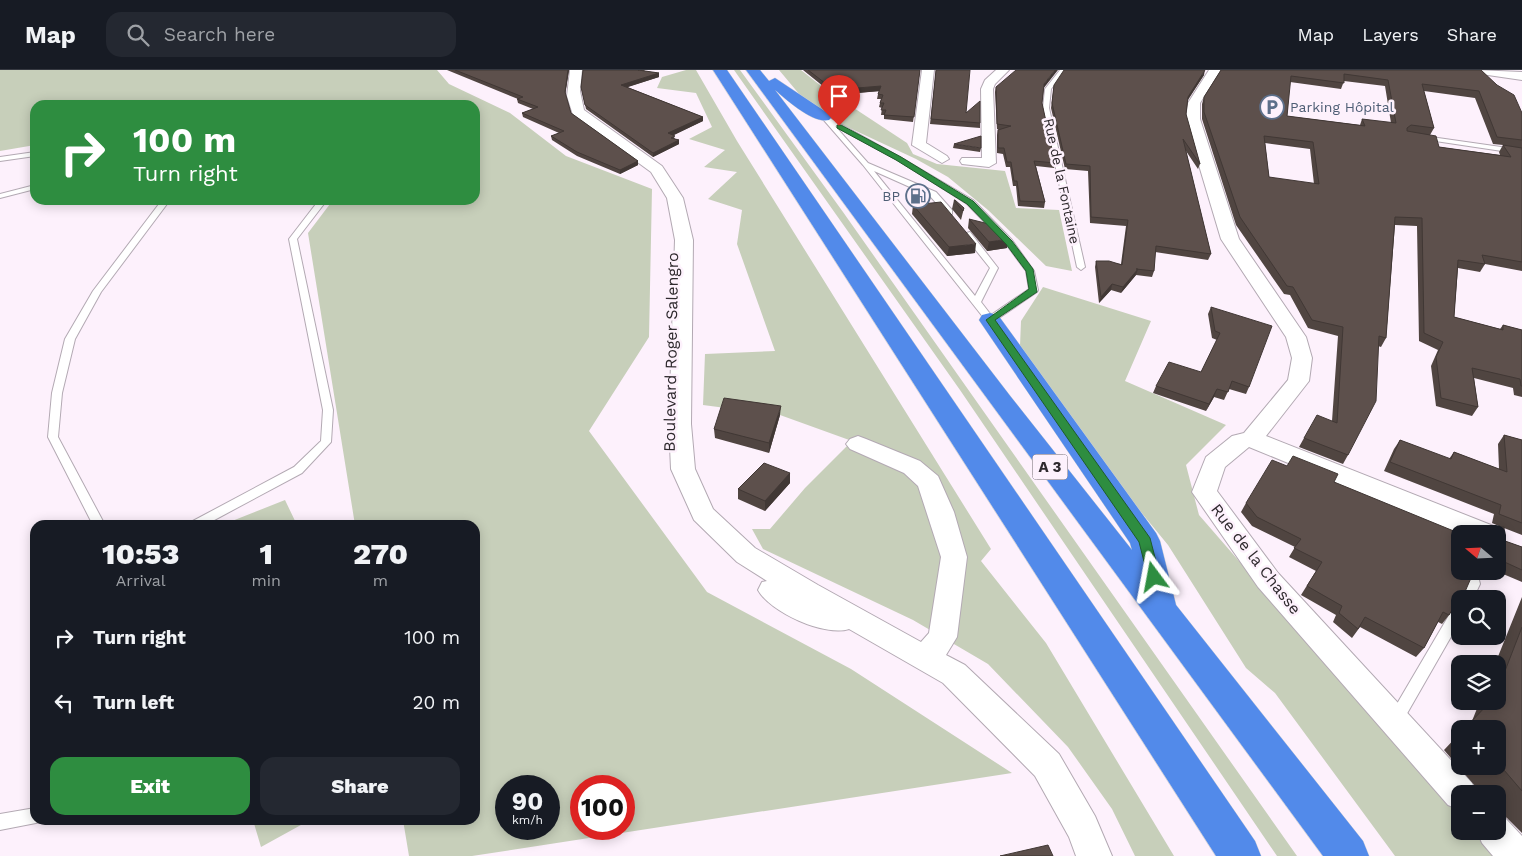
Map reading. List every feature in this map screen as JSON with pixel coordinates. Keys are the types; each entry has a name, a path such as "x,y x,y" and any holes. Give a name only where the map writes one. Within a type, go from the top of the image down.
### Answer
{"highway":[{"path":"720,70 1240,856"},
{"path":"755,72 778,83 797,102 824,117"},
{"name":"A 3","path":"755,72 1162,613 1348,856"},
{"path":"983,310 1145,541 1162,613"}],"street":[{"name":"Boulevard Roger Salengro","path":"576,70 572,92 573,102 578,112 657,169 675,198 682,235 673,239 667,431 670,471 689,518 732,564 806,612 876,631 954,674 998,715 1047,766 1082,828 1094,856"},
{"path":"928,70 919,146 942,159"},
{"path":"967,162 989,163 988,89 989,83 1003,70"},
{"name":"Rue de la Chasse","path":"1216,70 1194,103 1192,119 1230,239 1296,337 1302,358 1298,381 1251,439 1240,441 1214,463 1204,492 1268,580 1452,785"},
{"path":"1483,73 1522,76"},
{"path":"1251,439 1465,525"},
{"path":"858,444 912,467 928,482 941,512 954,557 942,637 925,658"},
{"path":"1502,840 1516,856"}],"lane":[{"name":"Rue de la Fontaine","path":"1063,70 1048,89 1046,108 1081,267"},
{"path":"824,117 865,164 983,310"},
{"path":"824,117 898,158 970,202 1009,242 1030,271 1034,290 983,310"},
{"path":"1417,138 1522,152"},
{"path":"0,159 30,155"},
{"path":"865,164 933,194 958,223"},
{"path":"0,196 30,187"},
{"path":"96,520 53,436 58,393 70,339 97,291 162,205"},
{"path":"204,520 298,470 326,442 328,410 293,239 319,205"},
{"path":"964,230 994,268 983,310"},
{"path":"1471,590 1474,584"},
{"path":"1395,720 1451,624"},
{"path":"0,822 30,817"}],"green space":[{"path":"0,70 437,70 449,84 510,113 566,156 652,189 649,337 589,431 707,592 851,669 1012,773 635,831 635,775 570,775 570,840 576,840 472,856 409,856 404,825 480,825 480,520 354,520 308,233 329,205 480,205 480,100 30,100 30,146 0,151"},
{"path":"686,70 696,70 737,141 991,549 981,561 1046,643 1174,856 1135,856 1112,809 1068,747 988,664 913,620 763,549 752,529 770,529 805,488 852,441 780,415 703,405 705,354 775,351 737,244 742,210 708,199 737,172 704,167 725,150 689,139 712,127 696,93 657,88 662,77"},
{"path":"734,70 740,70 843,212 1297,856 1277,856 960,390"},
{"path":"779,70 801,70 825,89 907,143 913,154 937,164 1005,171 1016,208 1059,210 1072,271 1046,266 988,210 948,177 916,159 826,117 805,101"},
{"path":"1043,287 1151,321 1125,381 1226,425 1186,465 1199,515 1451,805 1451,840 1482,840 1495,856 1395,856 1275,693 1246,668 1168,545 1113,478 1020,346 1021,321"},
{"path":"285,500 295,520 235,520"},
{"path":"254,825 301,825 261,847"}],"building":[{"path":"455,70 568,70 565,92 571,113 638,161 620,170 577,152 551,136 564,131 522,113 538,107 517,99 523,97"},
{"path":"583,70 638,70 659,73 621,85 703,117 668,133 675,136 671,138 679,140 653,153 585,105 581,87"},
{"path":"808,70 920,70 914,117 884,115 886,110 881,110 884,103 880,103 883,95 878,94 881,86 834,90"},
{"path":"936,70 970,70 966,113 980,101 980,123 931,119"},
{"path":"1016,70 1055,70 1044,84 1042,103 1055,163 1034,161 1045,202 1020,201 1017,181 1014,181 1011,162 1007,162 1004,148 998,148 998,130 1011,126 997,124 996,87"},
{"path":"1064,70 1205,70 1188,97 1186,114 1200,164 1183,139 1211,254 1156,246 1154,271 1138,269 1123,287 1112,284 1101,297 1096,261 1109,261 1122,265 1128,220 1091,217 1090,166 1066,164 1052,103 1054,85"},
{"path":"1221,70 1481,70 1497,85 1514,95 1522,113 1522,140 1497,137 1479,91 1422,84 1434,128 1411,125 1407,128 1407,131 1436,136 1439,147 1511,157 1503,145 1522,148 1522,262 1482,255 1485,264 1458,260 1454,317 1503,330 1503,325 1522,330 1522,386 1520,379 1472,368 1478,407 1441,398 1436,357 1443,342 1424,333 1422,218 1395,217 1386,338 1379,336 1376,401 1348,455 1304,438 1317,415 1337,423 1343,327 1312,320 1293,287 1287,286 1240,217 1204,112 1204,97","holes":["1344,74 1388,80 1396,123 1362,119 1365,126 1287,116 1291,76 1344,83","1264,136 1313,142 1319,184 1269,177"]},
{"path":"981,136 981,148 954,144"},
{"path":"954,200 964,208 963,211"},
{"path":"941,202 976,244 949,247 913,205"},
{"path":"969,219 997,226 1009,239 989,242"},
{"path":"1211,307 1272,326 1249,387 1232,381 1228,392 1217,389 1209,404 1156,386 1169,362 1201,372 1220,333 1215,331"},
{"path":"724,398 781,406 769,443 714,429"},
{"path":"1504,435 1522,440 1522,523 1499,514 1501,505 1390,462 1400,440 1451,459 1454,452 1507,472"},
{"path":"1293,456 1338,474 1334,482 1451,530 1451,580 1470,580 1466,590 1451,590 1451,612 1449,615 1443,612 1424,648 1365,617 1358,629 1339,613 1342,606 1307,586 1322,562 1294,548 1301,539 1257,517 1246,503 1272,460 1287,466"},
{"path":"764,463 790,473 765,501 738,489"},
{"path":"1506,541 1522,547 1522,570 1506,563"},
{"path":"1522,627 1522,791 1506,772 1506,720 1473,720 1482,710 1506,710 1506,668"},
{"path":"1048,845 1053,856 1000,856"}],"place":[{"name":"Parking Hôpital","path":"1272,107"},
{"name":"BP","path":"918,196"}],"route":[{"path":"839,126 898,158 970,202 1009,242 1030,271 1034,290 990,320 1145,541 1154,577"}]}
